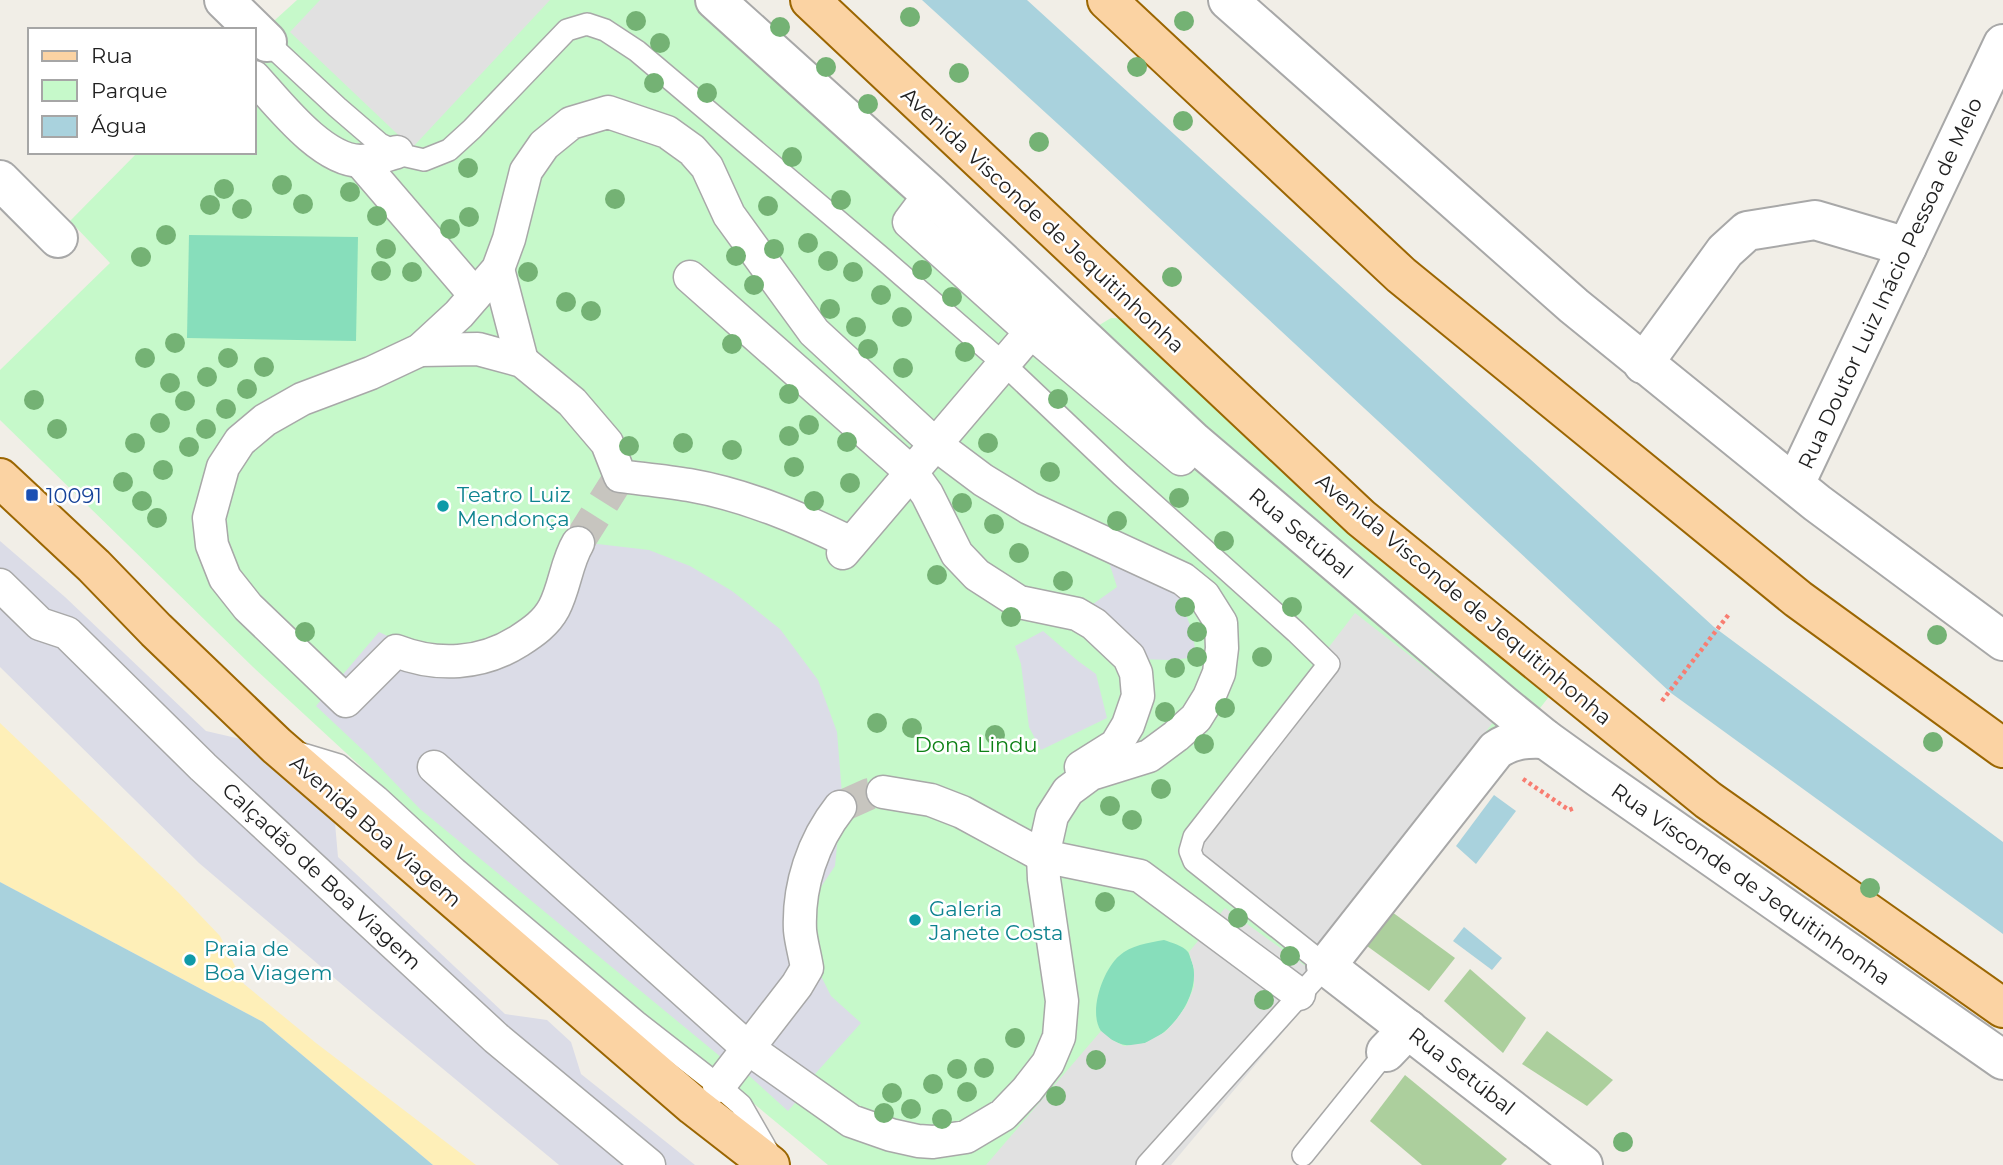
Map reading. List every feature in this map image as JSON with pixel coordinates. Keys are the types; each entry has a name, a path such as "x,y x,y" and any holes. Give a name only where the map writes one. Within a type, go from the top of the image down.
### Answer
{"main road":[{"name":"Avenida Visconde de Jequitinhonha","path":"810,0 1361,518 1708,800 2003,1008"},
{"path":"1107,0 1401,275 1798,599 2003,748"},
{"name":"Avenida Boa Viagem","path":"0,478 94,566 277,746 684,1097 770,1165"}],"street":[{"path":"224,0 241,28"},
{"path":"715,0 930,194 909,222 1031,332 1181,460 1195,442"},
{"path":"1228,0 1643,364 1817,503 2003,641"},
{"name":"Rua Doutor Luiz Inácio Pessoa de Melo","path":"1795,484 2003,44"},
{"path":"260,59 315,142 346,158 360,161 397,152"},
{"path":"578,543 573,551 563,589 552,611 536,631 485,658 436,662 416,659 396,651 346,701 248,607 225,578 212,545 209,518 223,467 240,441 265,420 302,399 420,351 459,314 498,269 509,239 526,171 544,145 571,123 608,112 667,132 692,150 707,167 729,215 814,332 935,444 983,480 1029,508 1184,579 1204,596 1221,623 1223,648 1219,673 1196,718 1149,755 1091,774 1068,791 1052,816 1038,853"},
{"path":"360,161 475,295"},
{"path":"0,180 58,238"},
{"name":"Rua Setúbal","path":"930,194 1195,442 1502,704"},
{"path":"1643,364 1725,251 1747,231 1815,220 1907,247"},
{"path":"498,269 522,361"},
{"path":"434,768 749,1049 851,1121 918,1141 933,1142 966,1137 1003,1115 1048,1063 1059,1037 1062,1001 1038,853 1046,810 1058,789 1079,768 1116,745 1128,725 1138,696 1136,673 1129,657 1094,624 1077,614 1019,602 977,575 957,554 927,494 911,472 690,277"},
{"path":"420,351 478,349 522,361 581,412 607,443 620,476 691,485 758,503 847,548 1031,332"},
{"name":"Calçadão de Boa Viagem","path":"0,585 40,624 66,633 203,766 496,1038 649,1165"},
{"path":"1494,753 1502,730 1502,704"},
{"name":"Rua Visconde de Jequitinhonha","path":"1502,704 1545,739 2003,1060"},
{"path":"1326,965 1494,753 1507,742 1529,738 1545,739"},
{"path":"883,792 931,800 962,812 1038,853 1139,876 1299,994"},
{"path":"719,1086 797,985 807,968 800,932 804,885 813,853 827,824 841,807"},
{"name":"Rua Setúbal","path":"1326,965 1397,1041 1583,1165"}],"lane":[{"path":"260,59 380,144 424,160 449,150 567,30 587,24 605,30 648,60 1004,364 1121,475 1329,664 1194,837 1190,851 1194,861 1326,965 1146,1165"},
{"path":"277,746 338,765 378,797 456,869 637,1022 741,1105 775,1165"},
{"path":"1303,1155 1397,1041"}],"path":[{"path":"1662,701 1729,614"},
{"path":"1494,753 1570,810 1577,807"}],"green space":[{"name":"Dona Lindu","path":"297,0 699,0 1096,327 1111,318 1131,319 1565,676 1350,953 1168,1165 828,1165 523,913 436,836 253,667 0,420 0,370 110,263 70,221 136,154 256,154 256,37"},
{"path":"189,235 358,237 356,341 187,338"},
{"path":"1392,912 1455,958 1429,991 1367,946"},
{"path":"1164,940 1188,953 1194,977 1191,993 1172,1024 1159,1036 1144,1043 1129,1045 1114,1041 1101,1031 1097,1023 1097,1003 1103,981 1113,962 1129,949"},
{"path":"1470,969 1526,1018 1503,1053 1444,1001"},
{"path":"1547,1031 1613,1080 1587,1106 1522,1064"},
{"path":"1405,1075 1507,1159 1501,1165 1422,1165 1370,1121"}],"sand":[{"name":"Praia de Boa Viagem","path":"0,723 179,893 220,936 244,984 316,1043 476,1165 433,1165 263,1022 0,882"}],"shaded area":[{"path":"320,0 550,0 412,148 290,32"},
{"path":"0,541 65,597 206,731 245,740 318,803 335,823 338,857 505,1014 547,1020 571,1042 581,1074 695,1165 559,1165 199,863 0,667"},
{"path":"589,543 649,550 690,566 732,591 780,629 818,680 837,732 842,794 835,866 813,905 815,964 831,996 861,1023 815,1074 807,1089 788,1111 745,1072 733,1067 420,809 316,706 379,632 398,641 428,649 496,642 528,623"},
{"path":"1107,556 1151,573 1179,596 1191,628 1197,657 1172,660 1137,659 1086,609 1117,587"},
{"path":"1355,613 1494,721 1321,947 1182,839"},
{"path":"1043,631 1096,674 1107,718 1041,750 1029,727 1021,664 1015,646"},
{"path":"1225,908 1326,981 1171,1165 986,1165 1101,1031 1124,1046 1145,1043 1165,1032 1186,1006 1194,987 1194,969 1189,952"}],"water":[{"path":"922,0 1027,0 1714,627 2003,842 2003,934 1671,693"},
{"path":"1494,795 1516,811 1476,864 1456,846"},
{"path":"0,882 263,1022 433,1165 0,1165"},
{"path":"1464,927 1502,958 1492,970 1453,941"}],"tunnel":[{"path":"578,543 620,476"},
{"path":"840,807 869,794 883,792"}],"place":[{"name":"10091","path":"32,495"},
{"name":"Teatro Luiz Mendonça","path":"443,506"},
{"name":"Galeria Janete Costa","path":"915,920"},
{"name":"Praia de Boa Viagem","path":"190,960"}]}
